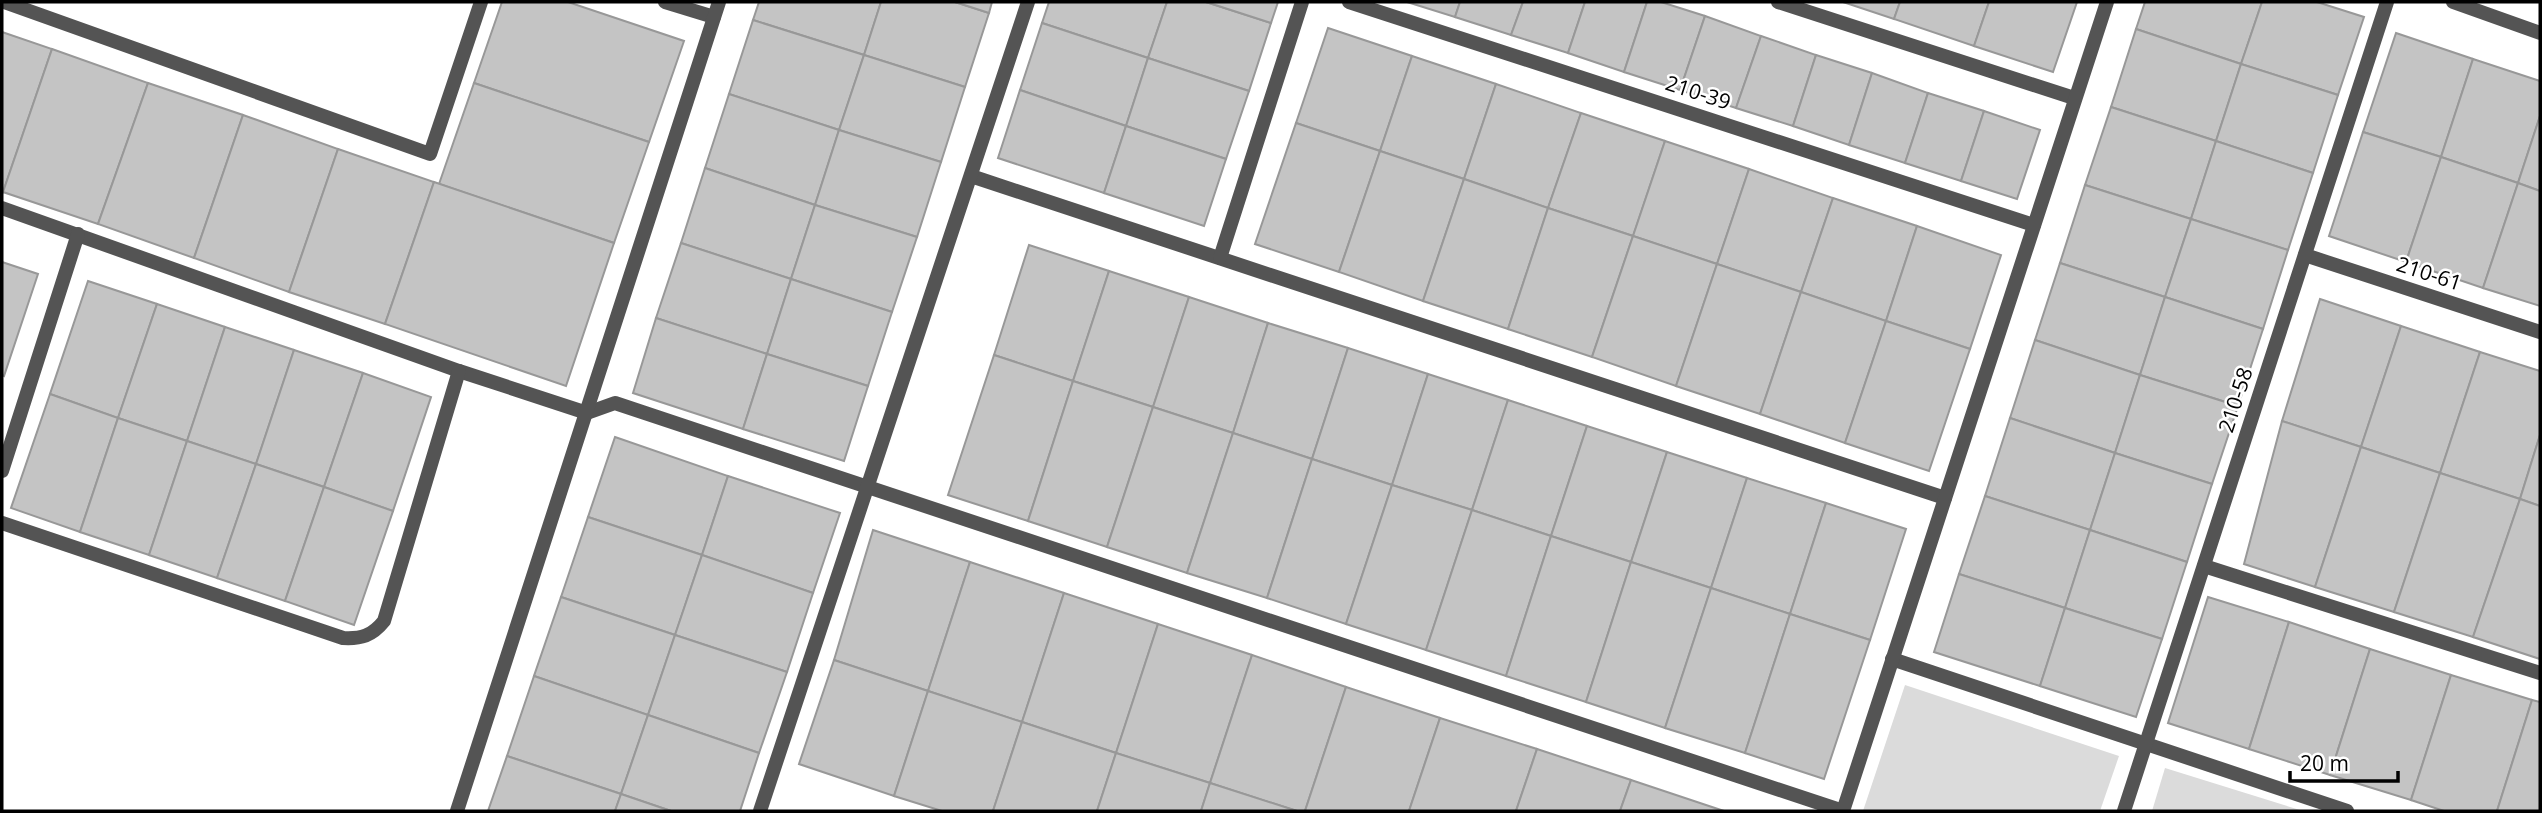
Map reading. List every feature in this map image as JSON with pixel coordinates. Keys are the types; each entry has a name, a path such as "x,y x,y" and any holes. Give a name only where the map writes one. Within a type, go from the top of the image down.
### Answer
{"street":[{"path":"4,2 430,154 481,2"},
{"path":"665,2 714,17"},
{"path":"457,811 719,2"},
{"path":"760,811 1028,2"},
{"path":"1220,258 1302,2"},
{"name":"210-39","path":"1349,2 2034,225"},
{"path":"1778,2 2074,98"},
{"path":"2,208 459,371 587,413 615,403 867,489 1843,811 2107,2"},
{"name":"210-58","path":"2124,811 2387,2"},
{"path":"2458,3 2540,33"},
{"path":"971,176 1945,498"},
{"path":"2,471 78,234"},
{"name":"210-61","path":"2305,255 2540,332"},
{"path":"2,523 343,638 358,639 370,635 384,621 459,371"},
{"path":"2204,566 2540,673"},
{"path":"1892,659 2347,811"}],"shaded area":[{"path":"1905,685 2119,756 2100,811 1863,811"},
{"path":"2165,768 2303,811 2152,811"}],"building":[{"path":"502,2 568,2 684,41 649,142 474,83"},
{"path":"759,2 881,2 864,55 753,20"},
{"path":"881,2 955,2 989,13 965,87 864,55"},
{"path":"955,2 992,2 989,13"},
{"path":"1049,2 1167,2 1148,58 1042,23"},
{"path":"1167,2 1206,2 1271,23 1249,91 1148,58"},
{"path":"1206,2 1278,2 1271,23"},
{"path":"1407,2 1460,2 1455,17"},
{"path":"1460,2 1523,2 1511,35 1455,17"},
{"path":"1523,2 1585,2 1568,53 1511,35"},
{"path":"1585,2 1647,2 1624,72 1568,53"},
{"path":"1647,2 1661,2 1705,16 1680,90 1624,72"},
{"path":"1843,2 1900,2 1894,19"},
{"path":"1900,2 1989,2 1974,46 1894,19"},
{"path":"1989,2 2077,2 2053,72 1974,46"},
{"path":"2145,2 2262,2 2241,64 2136,29"},
{"path":"2262,2 2317,2 2364,17 2338,95 2241,64"},
{"path":"1705,16 1761,36 1736,108 1680,90"},
{"path":"753,20 864,55 839,130 729,94"},
{"path":"1042,23 1148,58 1126,126 1020,90"},
{"path":"1328,28 1412,56 1380,151 1296,123"},
{"path":"2136,29 2241,64 2216,141 2111,107"},
{"path":"2,32 52,49 3,192 2,191"},
{"path":"2396,33 2473,59 2441,157 2363,132"},
{"path":"1761,36 1816,55 1793,126 1736,108"},
{"path":"52,49 148,83 98,224 3,192"},
{"path":"864,55 965,87 941,162 839,130"},
{"path":"1816,55 1872,73 1849,145 1793,126"},
{"path":"1412,56 1496,84 1464,179 1380,151"},
{"path":"1148,58 1249,91 1226,159 1126,126"},
{"path":"2473,59 2540,81 2540,116 2518,183 2441,157"},
{"path":"2241,64 2338,95 2313,173 2216,141"},
{"path":"1872,73 1928,93 1905,163 1849,145"},
{"path":"148,83 243,115 194,258 98,224"},
{"path":"474,83 649,142 614,243 439,184"},
{"path":"1496,84 1581,113 1548,208 1464,179"},
{"path":"1020,90 1126,126 1104,193 998,158"},
{"path":"1928,93 1984,111 1961,181 1905,163"},
{"path":"729,94 839,130 815,205 705,168"},
{"path":"2111,107 2216,141 2191,219 2085,185"},
{"path":"1984,111 2040,130 2017,199 1961,181"},
{"path":"1581,113 1665,141 1633,236 1548,208"},
{"path":"243,115 338,149 289,292 194,258"},
{"path":"2540,116 2540,191 2518,183"},
{"path":"1296,123 1380,151 1339,272 1255,244"},
{"path":"1126,126 1226,159 1204,226 1104,193"},
{"path":"839,130 941,162 917,237 815,205"},
{"path":"2363,132 2441,157 2406,262 2329,236"},
{"path":"1665,141 1749,169 1717,264 1633,236"},
{"path":"2216,141 2313,173 2288,250 2191,219"},
{"path":"338,149 434,182 385,324 289,292"},
{"path":"1380,151 1464,179 1423,301 1339,272"},
{"path":"2441,157 2518,183 2483,288 2406,262"},
{"path":"705,168 815,205 791,279 681,243"},
{"path":"1749,169 1833,198 1801,292 1717,264"},
{"path":"1464,179 1548,208 1508,329 1423,301"},
{"path":"434,182 614,243 566,386 385,324"},
{"path":"2518,183 2540,191 2540,306 2483,288"},
{"path":"2085,185 2191,219 2165,297 2060,263"},
{"path":"1833,198 1917,226 1886,321 1801,292"},
{"path":"815,205 917,237 892,312 791,279"},
{"path":"1548,208 1633,236 1592,357 1508,329"},
{"path":"2191,219 2288,250 2263,329 2165,297"},
{"path":"1917,226 2001,255 1970,349 1886,321"},
{"path":"1633,236 1717,264 1676,386 1592,357"},
{"path":"681,243 791,279 767,354 656,318"},
{"path":"1029,245 1109,271 1073,381 994,355"},
{"path":"2,262 38,274 4,376 2,375"},
{"path":"2060,263 2165,297 2140,375 2035,340"},
{"path":"1717,264 1801,292 1760,414 1676,386"},
{"path":"1109,271 1189,297 1153,407 1073,381"},
{"path":"791,279 892,312 868,386 767,354"},
{"path":"88,281 157,304 118,418 50,394"},
{"path":"1801,292 1886,321 1845,443 1760,414"},
{"path":"1189,297 1268,323 1233,433 1153,407"},
{"path":"2165,297 2263,329 2238,406 2140,375"},
{"path":"2320,299 2401,326 2361,447 2282,421"},
{"path":"157,304 225,327 187,441 118,418"},
{"path":"656,318 767,354 743,429 633,393"},
{"path":"1886,321 1970,349 1929,471 1845,443"},
{"path":"1268,323 1348,348 1312,459 1233,433"},
{"path":"2401,326 2480,352 2440,473 2361,447"},
{"path":"225,327 294,350 256,464 187,441"},
{"path":"2035,340 2140,375 2115,453 2010,418"},
{"path":"1348,348 1428,374 1392,485 1312,459"},
{"path":"294,350 363,373 324,487 256,464"},
{"path":"2480,352 2540,371 2540,435 2520,499 2440,473"},
{"path":"767,354 868,386 844,461 743,429"},
{"path":"994,355 1073,381 1028,521 948,495"},
{"path":"363,373 431,397 393,511 324,487"},
{"path":"1428,374 1508,400 1472,510 1392,485"},
{"path":"2140,375 2238,406 2212,484 2115,453"},
{"path":"1073,381 1153,407 1107,547 1028,521"},
{"path":"50,394 118,418 80,532 11,508"},
{"path":"1508,400 1587,426 1551,536 1472,510"},
{"path":"1153,407 1233,433 1187,573 1107,547"},
{"path":"118,418 187,441 149,555 80,532"},
{"path":"2010,418 2115,453 2090,530 1985,496"},
{"path":"2282,421 2361,447 2315,587 2244,564"},
{"path":"1587,426 1667,452 1631,562 1551,536"},
{"path":"1233,433 1312,459 1267,598 1187,573"},
{"path":"2540,435 2540,506 2520,499"},
{"path":"615,437 728,476 702,555 588,517"},
{"path":"187,441 256,464 217,578 149,555"},
{"path":"2361,447 2440,473 2394,612 2315,587"},
{"path":"1667,452 1747,478 1711,588 1631,562"},
{"path":"2115,453 2212,484 2187,562 2090,530"},
{"path":"1312,459 1392,485 1346,624 1267,598"},
{"path":"256,464 324,487 285,601 217,578"},
{"path":"2440,473 2520,499 2473,637 2394,612"},
{"path":"728,476 840,513 813,593 702,555"},
{"path":"1747,478 1826,503 1790,614 1711,588"},
{"path":"1392,485 1472,510 1426,650 1346,624"},
{"path":"324,487 393,511 354,625 285,601"},
{"path":"1985,496 2090,530 2065,608 1959,574"},
{"path":"2520,499 2540,506 2540,659 2473,637"},
{"path":"1826,503 1906,529 1870,640 1790,614"},
{"path":"1472,510 1551,536 1506,676 1426,650"},
{"path":"588,517 702,555 675,635 561,597"},
{"path":"873,530 970,562 928,691 834,660"},
{"path":"2090,530 2187,562 2162,639 2065,608"},
{"path":"1551,536 1631,562 1586,702 1506,676"},
{"path":"702,555 813,593 787,672 675,635"},
{"path":"970,562 1064,593 1022,722 928,691"},
{"path":"1631,562 1711,588 1665,728 1586,702"},
{"path":"1959,574 2065,608 2040,686 1934,652"},
{"path":"1711,588 1790,614 1745,753 1665,728"},
{"path":"1064,593 1158,624 1116,753 1022,722"},
{"path":"561,597 675,635 648,715 534,676"},
{"path":"2208,597 2289,622 2249,749 2168,723"},
{"path":"2065,608 2162,639 2136,717 2040,686"},
{"path":"1790,614 1870,640 1824,779 1745,753"},
{"path":"2289,622 2370,649 2330,775 2249,749"},
{"path":"1158,624 1252,655 1210,783 1116,753"},
{"path":"675,635 787,672 759,753 648,715"},
{"path":"2370,649 2451,675 2411,800 2330,775"},
{"path":"1252,655 1346,687 1305,811 1297,811 1210,783"},
{"path":"834,660 928,691 894,796 799,764"},
{"path":"2451,675 2532,700 2497,811 2444,811 2411,800"},
{"path":"534,676 648,715 621,794 507,756"},
{"path":"1346,687 1440,718 1409,811 1305,811"},
{"path":"928,691 1022,722 993,811 942,811 894,796"},
{"path":"2532,700 2540,702 2540,811 2497,811"},
{"path":"648,715 759,753 740,811 671,811 621,794"},
{"path":"1440,718 1537,749 1516,811 1409,811"},
{"path":"1022,722 1116,753 1097,811 993,811"},
{"path":"1537,749 1631,780 1620,811 1516,811"},
{"path":"1116,753 1210,783 1201,811 1097,811"},
{"path":"507,756 621,794 615,811 488,811"},
{"path":"1631,780 1724,811 1620,811"},
{"path":"1210,783 1297,811 1201,811"},
{"path":"621,794 671,811 615,811"}]}
